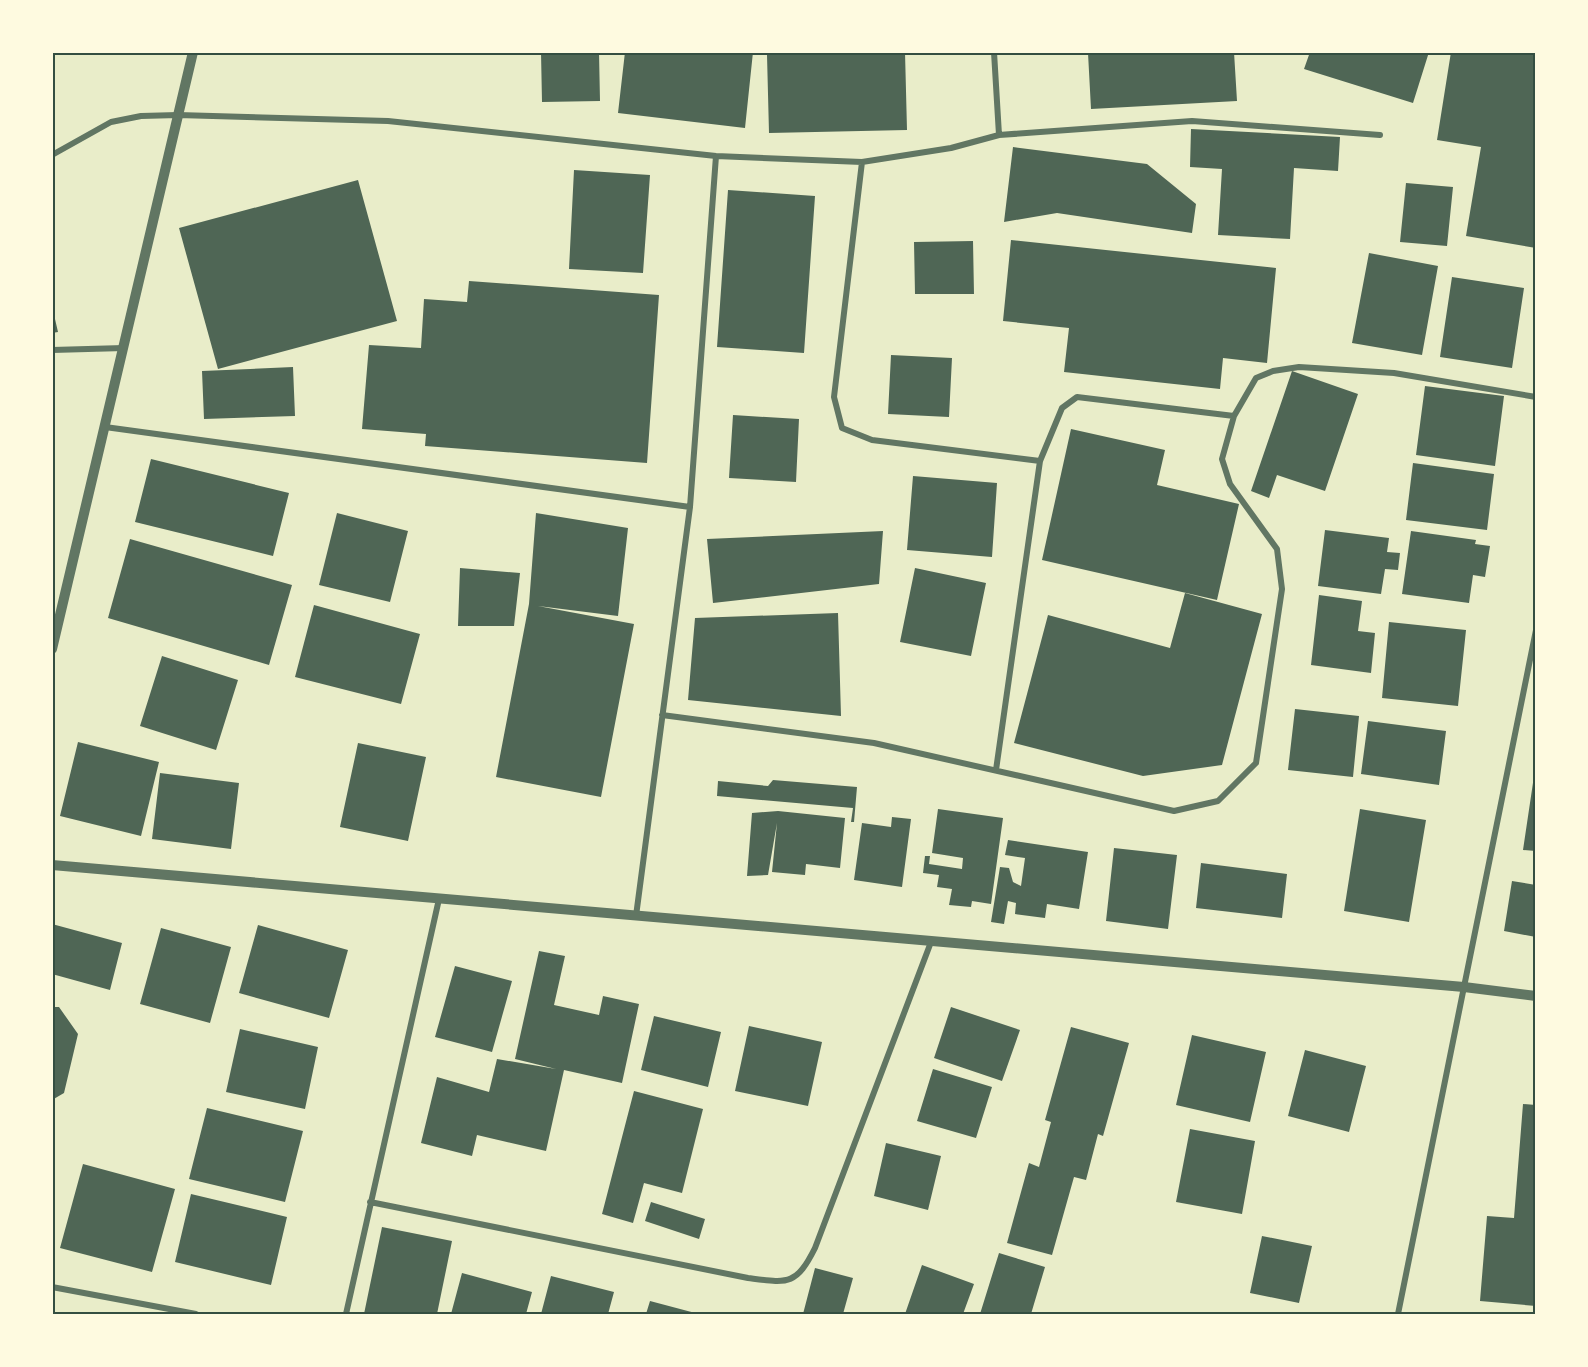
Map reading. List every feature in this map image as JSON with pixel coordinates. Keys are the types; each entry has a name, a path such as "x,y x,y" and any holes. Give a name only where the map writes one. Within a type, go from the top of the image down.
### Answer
{"street":[{"path":"52,649 193,52"},
{"path":"994,52 999,135"},
{"path":"52,155 111,122 141,116 178,115 388,122 716,156 862,162 951,148 999,135 1192,121 1380,135"},
{"path":"636,916 690,507 716,156"},
{"path":"862,162 834,397 842,428 872,440 1040,461"},
{"path":"52,350 123,348"},
{"path":"662,715 874,743 1174,811 1218,801 1256,763 1282,589 1277,549 1230,484 1222,459 1234,416 1256,378 1273,371 1299,367 1394,373 1536,397"},
{"path":"996,770 1040,461 1062,408 1077,397 1234,416"},
{"path":"105,427 690,507"},
{"path":"1398,1314 1536,630"},
{"path":"52,865 1464,987 1536,996"},
{"path":"346,1314 440,899"},
{"path":"370,1202 748,1278 782,1282 803,1273 815,1248 930,942"},
{"path":"52,1287 196,1314"}],"building":[{"path":"541,52 599,52 600,101 542,102"},
{"path":"625,52 753,52 745,128 618,113"},
{"path":"905,52 907,130 769,133 767,55"},
{"path":"1234,52 1237,101 1091,109 1088,53"},
{"path":"1310,52 1429,52 1413,103 1304,69"},
{"path":"1451,52 1536,52 1536,248 1466,236 1481,147 1437,140"},
{"path":"1191,129 1340,137 1338,171 1294,168 1290,239 1218,235 1222,169 1190,167"},
{"path":"1013,147 1147,164 1196,204 1192,233 1057,213 1004,222"},
{"path":"574,170 650,175 643,273 569,269"},
{"path":"358,180 397,321 218,369 179,228"},
{"path":"1406,183 1453,187 1447,246 1400,242"},
{"path":"728,190 815,196 804,353 717,347"},
{"path":"1011,240 1276,268 1267,363 1223,358 1220,389 1064,372 1069,328 1003,321"},
{"path":"973,241 974,294 915,294 914,242"},
{"path":"1369,253 1438,266 1422,355 1352,343"},
{"path":"1452,277 1524,288 1512,368 1440,357"},
{"path":"469,281 659,295 647,463 425,446 426,434 362,429 369,345 421,348 424,299 467,302"},
{"path":"52,306 58,332 52,333"},
{"path":"891,355 952,358 949,417 888,414"},
{"path":"293,367 295,416 204,419 202,371"},
{"path":"1292,371 1358,394 1325,491 1277,475 1269,498 1251,491"},
{"path":"1425,386 1504,396 1495,466 1416,455"},
{"path":"733,415 799,419 796,482 729,478"},
{"path":"1071,429 1165,450 1157,485 1239,504 1217,600 1042,560"},
{"path":"151,459 289,493 273,556 135,522"},
{"path":"1413,463 1494,474 1487,530 1406,520"},
{"path":"913,476 997,483 992,557 907,550"},
{"path":"337,513 408,531 390,602 319,585"},
{"path":"536,513 628,528 618,616 538,606 634,624 601,797 496,777 529,604"},
{"path":"1325,530 1389,538 1387,552 1400,553 1398,570 1385,569 1381,594 1318,586"},
{"path":"883,531 879,584 713,603 707,539"},
{"path":"1411,531 1476,540 1475,544 1490,546 1485,577 1473,575 1469,603 1402,594"},
{"path":"130,539 292,585 269,665 108,618"},
{"path":"460,568 520,573 514,626 458,626"},
{"path":"915,568 986,583 971,656 900,642"},
{"path":"1185,593 1262,614 1222,765 1143,776 1014,743 1048,615 1170,648"},
{"path":"1319,595 1362,601 1358,631 1375,633 1371,673 1311,665"},
{"path":"314,605 420,634 401,704 295,677"},
{"path":"838,613 841,716 688,700 695,618"},
{"path":"1389,622 1466,630 1458,706 1382,698"},
{"path":"162,656 238,680 216,750 140,726"},
{"path":"1295,709 1359,716 1353,777 1288,770"},
{"path":"1368,721 1446,731 1439,785 1361,774"},
{"path":"78,742 159,762 141,836 60,816"},
{"path":"358,743 426,757 408,841 340,827"},
{"path":"160,773 239,783 231,849 152,839"},
{"path":"1534,776 1536,776 1536,851 1523,850"},
{"path":"773,780 857,787 854,822 851,822 853,808 717,796 718,781 768,786"},
{"path":"938,809 1003,818 991,904 972,901 971,907 949,905 952,889 937,887 939,875 923,873 925,856 930,856 929,864 962,869 963,858 932,853"},
{"path":"1360,809 1426,820 1409,922 1344,911"},
{"path":"778,811 845,818 840,868 806,864 805,875 772,872 777,823 768,875 747,876 752,813"},
{"path":"892,817 911,819 902,887 854,880 862,823 891,827"},
{"path":"1008,840 1088,852 1079,909 1047,904 1045,918 1015,914 1016,903 1008,901 1004,924 991,922 1000,867 1009,868 1013,882 1021,886 1025,858 1005,855"},
{"path":"1114,848 1177,855 1168,929 1106,921"},
{"path":"1201,863 1287,874 1282,918 1196,908"},
{"path":"1512,881 1536,885 1536,937 1504,931"},
{"path":"52,924 122,943 110,990 52,974"},
{"path":"258,925 348,950 329,1018 239,993"},
{"path":"161,928 231,947 210,1023 140,1004"},
{"path":"539,951 565,956 554,1005 599,1015 603,996 639,1004 622,1083 564,1070 546,1151 477,1135 472,1156 421,1143 437,1077 489,1092 497,1059 556,1069 515,1059"},
{"path":"455,966 512,981 492,1052 435,1037"},
{"path":"52,1007 59,1007 78,1034 64,1093 52,1100"},
{"path":"951,1007 1020,1030 1002,1081 934,1058"},
{"path":"654,1016 721,1032 708,1087 641,1070"},
{"path":"749,1026 822,1042 808,1106 735,1091"},
{"path":"1071,1027 1129,1043 1103,1136 1098,1134 1086,1180 1074,1177 1052,1255 1007,1243 1029,1163 1039,1167 1051,1122 1045,1120"},
{"path":"240,1029 318,1047 305,1109 226,1092"},
{"path":"1192,1035 1266,1052 1250,1122 1176,1105"},
{"path":"1305,1050 1366,1066 1349,1132 1288,1116"},
{"path":"933,1069 992,1087 976,1138 917,1121"},
{"path":"634,1091 703,1109 682,1193 644,1183 633,1223 602,1214"},
{"path":"1523,1104 1536,1105 1536,1306 1480,1301 1487,1216 1514,1218"},
{"path":"207,1108 303,1131 285,1202 189,1179"},
{"path":"1190,1129 1255,1141 1242,1214 1176,1202"},
{"path":"886,1143 941,1156 928,1210 874,1196"},
{"path":"83,1164 175,1189 152,1272 60,1248"},
{"path":"191,1194 287,1217 271,1285 175,1262"},
{"path":"651,1202 705,1219 699,1239 645,1221"},
{"path":"382,1227 452,1241 437,1314 364,1314"},
{"path":"1262,1236 1312,1246 1299,1303 1250,1293"},
{"path":"999,1253 1045,1267 1031,1314 980,1314"},
{"path":"922,1265 974,1284 963,1314 905,1314"},
{"path":"815,1268 853,1278 843,1314 803,1314"},
{"path":"462,1273 532,1292 526,1314 451,1314"},
{"path":"551,1276 614,1292 608,1314 541,1314"},
{"path":"650,1301 699,1314 646,1314"}]}
